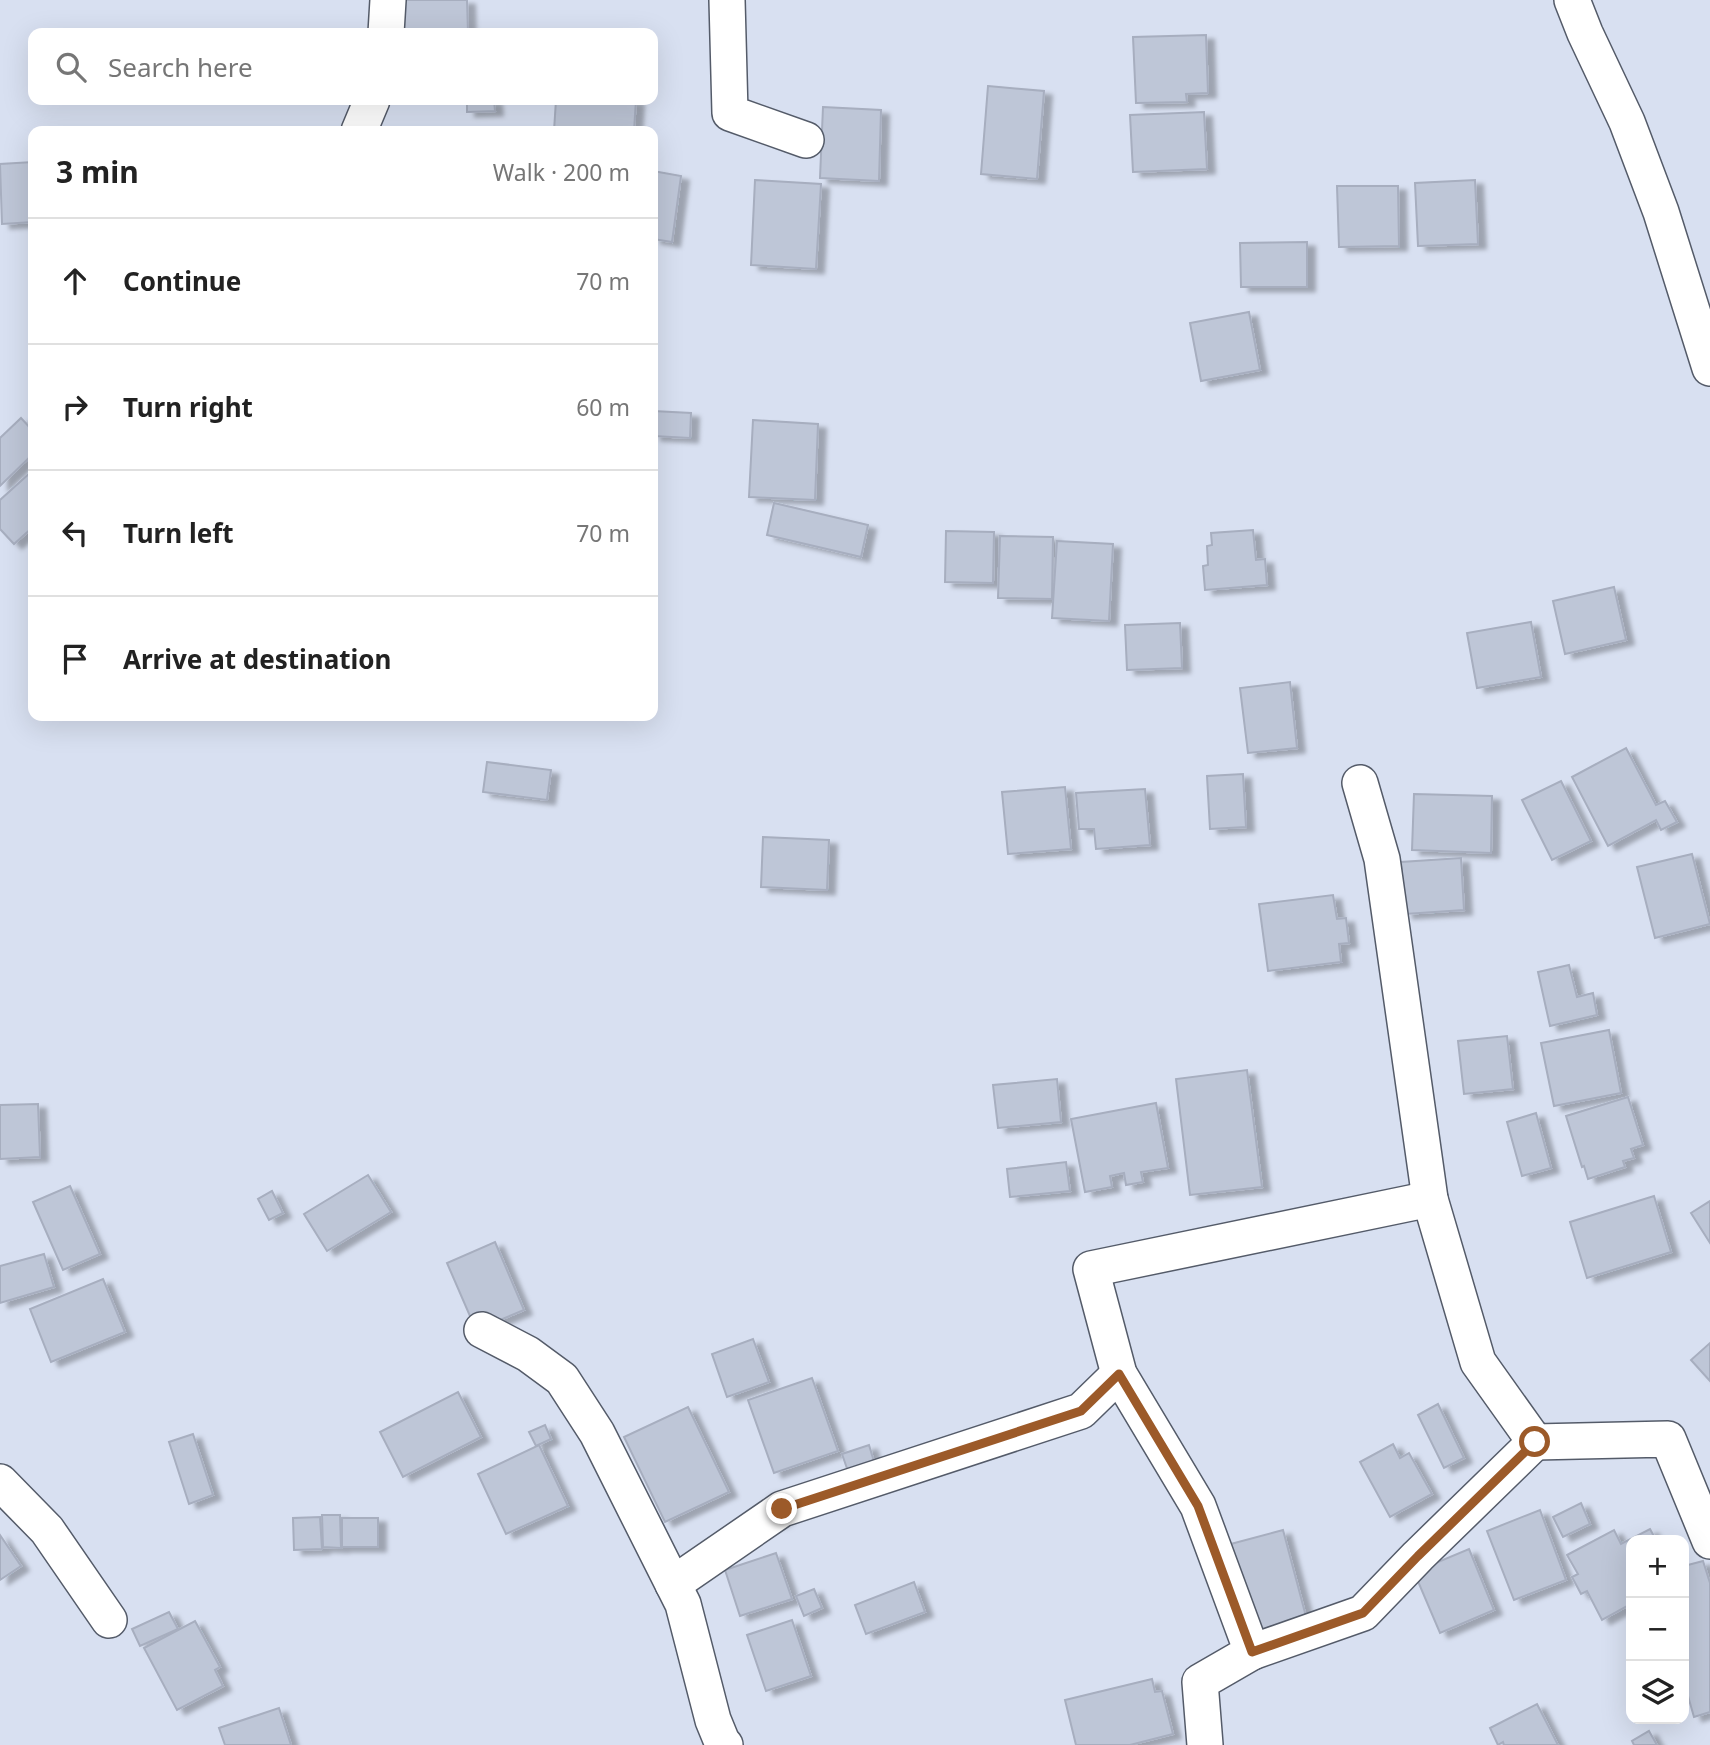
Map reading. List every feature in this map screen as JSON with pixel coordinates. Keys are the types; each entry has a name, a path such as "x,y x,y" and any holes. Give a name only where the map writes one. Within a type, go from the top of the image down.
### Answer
{"street":[{"path":"386,28 388,0"},
{"path":"727,0 730,113 806,140"},
{"path":"1572,0 1641,158 1661,212 1710,368"},
{"path":"361,126 370,105"},
{"path":"1360,783 1382,859 1430,1199 1478,1362 1535,1442"},
{"path":"1252,1652 1198,1506 1119,1374 1091,1269 1430,1199"},
{"path":"482,1329 528,1354 562,1379 597,1433 683,1604 713,1720 724,1745"},
{"path":"673,1584 782,1509 1081,1411 1119,1374"},
{"path":"1205,1745 1200,1682 1252,1652 1363,1613 1535,1442 1668,1439 1710,1541"},
{"path":"0,1482 47,1530 109,1620"}],"building":[{"path":"396,0 467,0 468,28 396,28"},
{"path":"1206,35 1208,93 1186,94 1187,102 1136,103 1133,37"},
{"path":"988,86 1044,91 1037,179 981,174"},
{"path":"467,105 494,105 495,111 467,112"},
{"path":"556,105 636,105 634,126 554,126"},
{"path":"823,107 881,110 879,181 820,178"},
{"path":"1204,112 1207,169 1133,172 1130,115"},
{"path":"28,162 28,222 2,224 0,164"},
{"path":"658,172 681,176 672,242 658,240"},
{"path":"755,180 821,184 816,269 751,265"},
{"path":"1475,180 1478,244 1418,246 1415,183"},
{"path":"1337,186 1398,186 1399,246 1339,247"},
{"path":"1307,242 1307,287 1241,287 1240,243"},
{"path":"1249,312 1260,370 1201,381 1190,323"},
{"path":"658,411 691,413 690,438 658,436"},
{"path":"21,418 28,426 28,459 0,486 0,438"},
{"path":"753,420 818,424 815,500 749,497"},
{"path":"28,475 28,531 14,544 0,529 0,500"},
{"path":"774,503 868,525 861,557 767,535"},
{"path":"1253,530 1256,560 1265,559 1267,585 1205,590 1203,566 1208,565 1207,546 1212,545 1211,533"},
{"path":"946,531 994,532 993,583 945,582"},
{"path":"1000,536 1053,537 1052,599 998,598"},
{"path":"1057,541 1113,544 1109,621 1052,618"},
{"path":"1614,587 1626,640 1565,654 1553,601"},
{"path":"1531,622 1541,677 1477,688 1467,633"},
{"path":"1180,623 1182,668 1127,670 1125,625"},
{"path":"1290,682 1297,748 1248,753 1240,688"},
{"path":"1626,748 1656,805 1665,801 1677,822 1661,830 1656,820 1608,846 1572,777"},
{"path":"487,762 551,770 547,800 483,792"},
{"path":"1243,774 1246,827 1210,829 1207,776"},
{"path":"1561,781 1591,841 1552,860 1522,800"},
{"path":"1065,787 1071,849 1008,854 1002,792"},
{"path":"1145,789 1150,845 1096,849 1094,829 1079,829 1076,793"},
{"path":"1414,794 1492,796 1491,853 1412,850"},
{"path":"763,837 829,840 827,890 761,887"},
{"path":"1692,854 1710,924 1655,938 1637,867"},
{"path":"1461,858 1464,910 1405,914 1401,862"},
{"path":"1333,895 1337,919 1346,918 1349,943 1339,944 1341,962 1268,971 1259,904"},
{"path":"1569,965 1577,997 1593,993 1597,1015 1550,1026 1538,972"},
{"path":"1609,1030 1621,1093 1554,1106 1541,1043"},
{"path":"1507,1036 1513,1089 1464,1094 1458,1041"},
{"path":"1247,1070 1262,1187 1190,1195 1176,1079"},
{"path":"1057,1079 1061,1122 998,1128 993,1085"},
{"path":"1628,1097 1643,1145 1631,1149 1634,1158 1623,1161 1625,1167 1588,1179 1566,1116"},
{"path":"1156,1103 1168,1168 1141,1172 1143,1182 1126,1185 1124,1173 1110,1176 1112,1187 1085,1192 1071,1119"},
{"path":"38,1104 40,1157 0,1159 0,1105"},
{"path":"1536,1113 1551,1168 1522,1176 1507,1122"},
{"path":"1066,1162 1070,1191 1010,1197 1007,1169"},
{"path":"368,1175 391,1212 327,1251 304,1214"},
{"path":"70,1186 100,1254 63,1270 33,1202"},
{"path":"272,1191 283,1213 269,1220 258,1199"},
{"path":"1654,1196 1671,1252 1587,1278 1570,1222"},
{"path":"1710,1201 1710,1243 1691,1213"},
{"path":"495,1242 524,1310 476,1330 447,1263"},
{"path":"44,1254 54,1287 0,1303 0,1266"},
{"path":"103,1279 125,1332 51,1362 30,1309"},
{"path":"753,1339 769,1382 727,1397 712,1354"},
{"path":"1710,1343 1710,1381 1691,1360"},
{"path":"812,1378 838,1451 774,1473 748,1400"},
{"path":"458,1392 481,1437 403,1477 380,1432"},
{"path":"1438,1404 1464,1458 1444,1468 1418,1415"},
{"path":"688,1407 729,1492 665,1522 624,1437"},
{"path":"545,1425 551,1439 536,1446 529,1432"},
{"path":"193,1434 213,1495 189,1504 169,1442"},
{"path":"1393,1444 1400,1458 1409,1453 1432,1494 1390,1517 1360,1462"},
{"path":"539,1445 568,1506 506,1534 478,1474"},
{"path":"869,1445 878,1475 852,1483 842,1454"},
{"path":"1581,1503 1590,1524 1563,1537 1553,1517"},
{"path":"1540,1510 1566,1580 1514,1600 1487,1531"},
{"path":"322,1515 340,1515 341,1548 323,1547"},
{"path":"320,1517 322,1549 294,1550 293,1518"},
{"path":"342,1518 378,1518 378,1547 342,1547"},
{"path":"1650,1529 1653,1535 1638,1535"},
{"path":"1283,1530 1308,1624 1252,1638 1227,1545"},
{"path":"1614,1530 1621,1544 1626,1541 1626,1607 1602,1620 1587,1591 1581,1594 1572,1577 1578,1574 1567,1555"},
{"path":"0,1535 21,1566 0,1580"},
{"path":"1469,1549 1494,1610 1440,1633 1414,1572"},
{"path":"776,1553 792,1599 740,1616 725,1570"},
{"path":"1703,1561 1710,1583 1710,1712 1694,1717 1689,1700 1689,1565"},
{"path":"914,1582 925,1612 866,1634 855,1605"},
{"path":"814,1589 822,1608 804,1616 796,1596"},
{"path":"169,1612 178,1629 140,1646 132,1629"},
{"path":"792,1620 811,1676 766,1691 747,1635"},
{"path":"195,1621 220,1667 215,1670 223,1686 177,1710 144,1648"},
{"path":"1152,1679 1155,1692 1162,1691 1173,1734 1130,1745 1076,1745 1065,1700"},
{"path":"1537,1704 1558,1745 1504,1745 1503,1742 1498,1745 1490,1728"},
{"path":"279,1708 291,1745 225,1745 219,1728"},
{"path":"1649,1731 1657,1745 1634,1745 1632,1741"}],"route":[{"path":"782,1509 1081,1411 1119,1374 1198,1506 1252,1652 1363,1613 1535,1442"}]}
